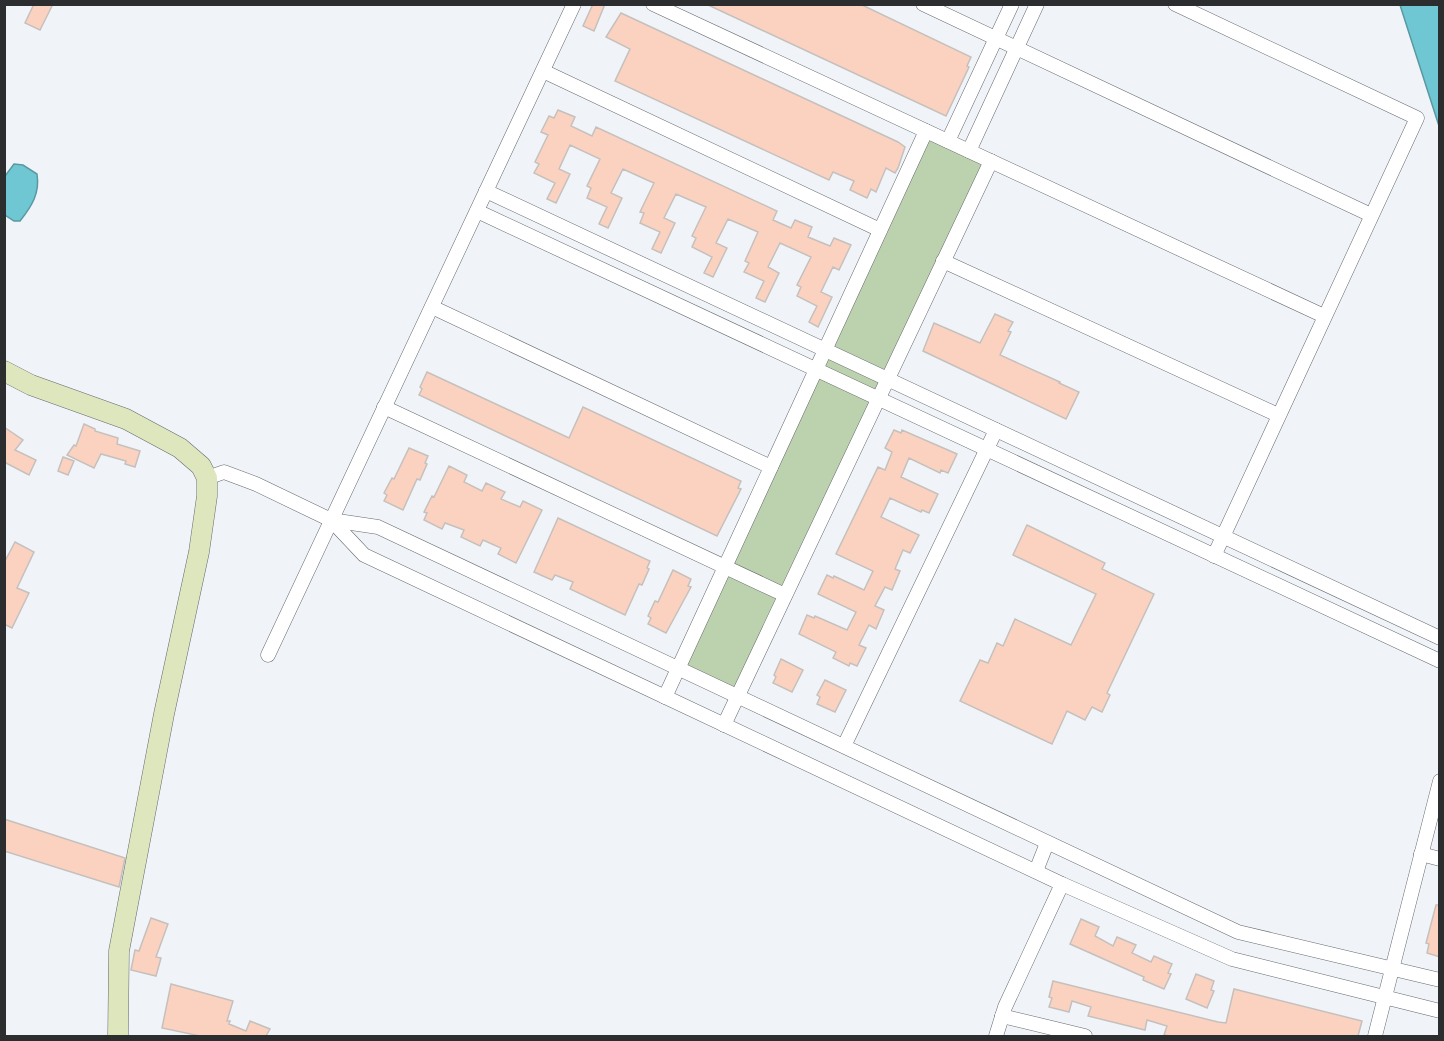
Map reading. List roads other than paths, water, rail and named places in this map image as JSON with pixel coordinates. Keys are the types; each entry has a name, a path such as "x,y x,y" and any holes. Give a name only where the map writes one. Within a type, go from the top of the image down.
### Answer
{"street":[{"path":"268,655 574,4"},
{"path":"653,4 1324,316"},
{"path":"923,4 1371,215"},
{"path":"948,141 1012,4"},
{"path":"969,151 1037,4"},
{"path":"1175,4 1417,118 1214,556"},
{"path":"543,71 880,230"},
{"path":"665,697 926,131"},
{"path":"724,725 991,161"},
{"path":"486,191 1440,638"},
{"path":"477,211 1440,661"},
{"path":"943,261 1278,415"},
{"path":"432,307 771,467"},
{"path":"4,371 31,385 126,419 180,448 201,466 207,478 207,495 199,552 161,725 118,951 118,1036"},
{"path":"384,407 785,595"},
{"path":"844,746 996,430"},
{"path":"207,478 224,472 256,484 331,520 378,527 1238,932 1440,980"},
{"path":"331,520 364,555 1062,884 1232,959 1440,1011"},
{"path":"1375,1036 1440,781"},
{"path":"1036,871 1047,843"},
{"path":"1421,854 1440,859"},
{"path":"996,1036 1002,1016 1062,884"},
{"path":"1002,1016 1085,1036"}],"water":[{"path":"1400,5 1439,5 1439,126"},
{"path":"14,164 23,165 37,174 38,181 34,199 20,221 14,221 5,215 5,176"}]}
